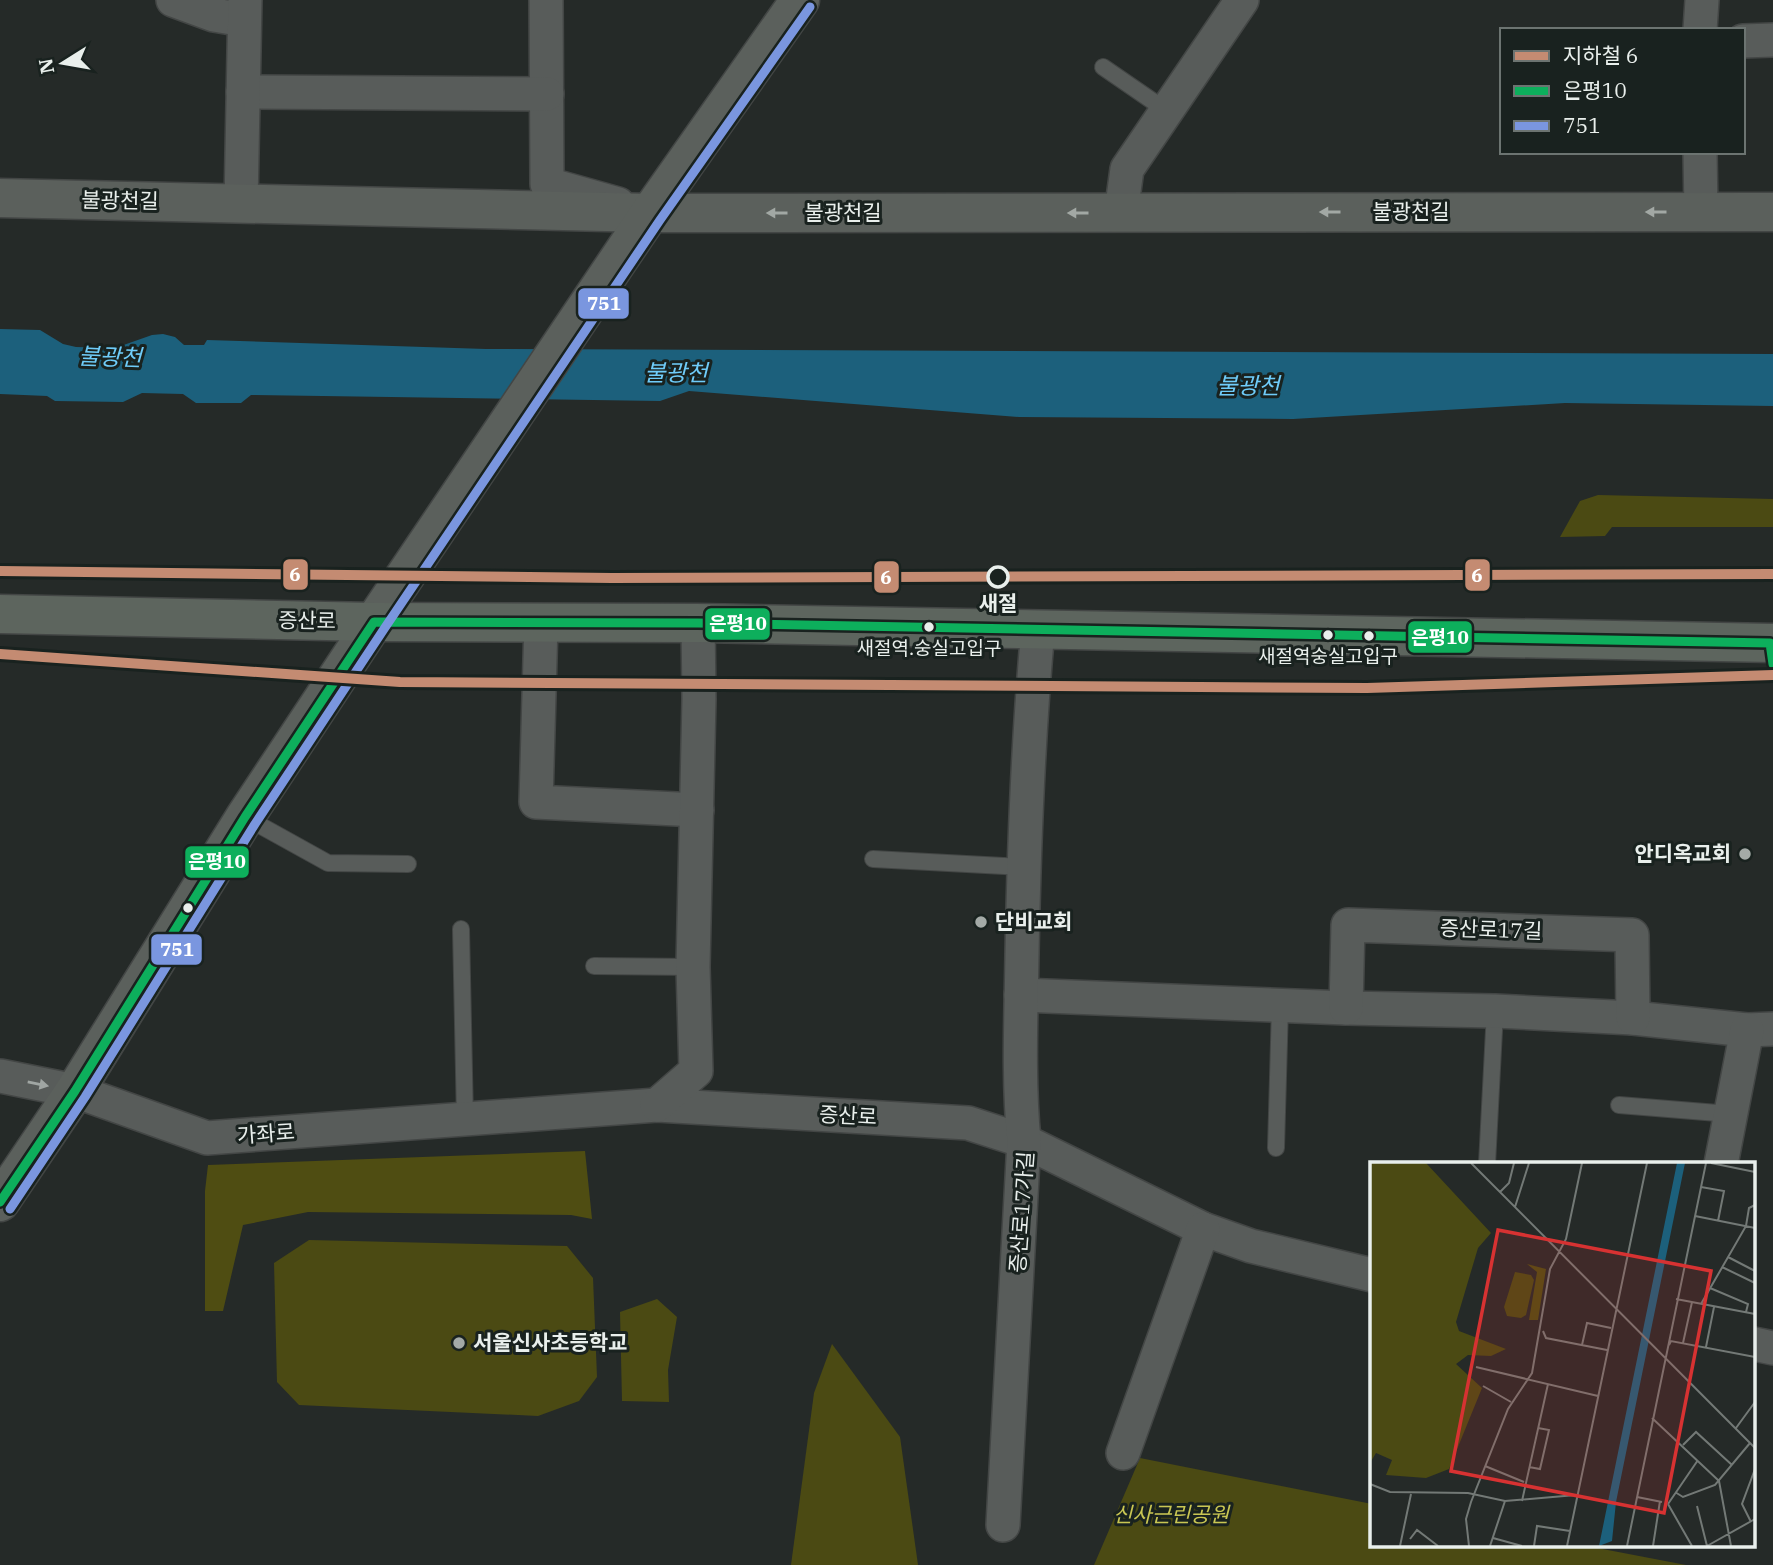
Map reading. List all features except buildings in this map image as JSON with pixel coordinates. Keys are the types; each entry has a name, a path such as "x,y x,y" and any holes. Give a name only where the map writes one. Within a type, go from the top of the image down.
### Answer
{"main road":[{"name":"증산로","path":"0,614 374,622 698,623 1038,629 1772,650"}],"street":[{"path":"173,0 214,15 244,10 240,204"},
{"name":"불광천길","path":"546,0 547,184 650,213"},
{"path":"0,1202 75,1091 245,817 445,515 650,213 800,0"},
{"path":"1121,212 1127,169 1242,0"},
{"path":"1700,28 1702,0"},
{"path":"1745,41 1773,40"},
{"path":"243,92 547,94"},
{"path":"1700,154 1701,212"},
{"name":"불광천길","path":"0,198 650,213 1773,212"},
{"path":"541,623 536,802 696,810"},
{"path":"657,1105 696,1071 692,967 698,623"},
{"path":"1024,1141 1020,1102 1023,867 1031,701 1038,629"},
{"name":"증산로17길","path":"1346,1008 1349,925 1619,934 1632,935 1633,1018"},
{"path":"1021,995 1280,1006 1495,1011 1633,1018 1760,1030 1730,1114 1721,1162"},
{"name":"가좌로","path":"0,1076 75,1091 207,1138 657,1105"},
{"name":"증산로","path":"657,1105 968,1123 1024,1141"},
{"name":"증산로17가길","path":"1003,1525 1024,1141 1203,1229 1251,1245 1370,1275"},
{"path":"1124,1453 1203,1229"}],"lane":[{"path":"1103,67 1167,111"},
{"path":"245,817 328,863 408,864"},
{"path":"873,859 1023,867"},
{"path":"461,929 465,1120"},
{"path":"594,966 692,967"},
{"path":"1276,1148 1280,1006"},
{"path":"1487,1162 1495,1011"},
{"path":"1619,1105 1730,1114"}],"green space":[{"path":"1598,495 1773,499 1773,527 1612,527 1605,536 1560,537 1580,501"},
{"path":"309,1240 567,1246 593,1278 597,1377 579,1401 538,1416 299,1405 277,1382 274,1263"},
{"path":"657,1299 677,1317 668,1370 669,1402 622,1401 620,1312"},
{"path":"832,1344 900,1437 918,1565 791,1565 814,1393"},
{"name":"신사근린공원","path":"1140,1458 1370,1504 1370,1548 1597,1548 1686,1565 1094,1565"}],"shaded area":[{"path":"585,1151 592,1219 571,1215 308,1212 243,1225 223,1311 205,1311 205,1191 208,1165"}],"water":[{"name":"불광천","path":"0,329 40,330 63,344 115,348 152,335 163,334 175,337 184,345 204,345 207,340 486,349 1773,354 1773,406 1565,403 1293,419 1019,417 689,391 660,401 251,395 241,403 196,403 183,394 142,393 123,402 55,401 47,396 0,394"}],"metro line":[{"name":"6","path":"0,571 612,578 1773,574"},
{"name":"6","path":"0,654 400,682 1367,688 1773,675"}],"transit line":[{"name":"751","path":"10,1209 85,1097 255,824 384,629 660,220 810,7"},
{"name":"은평10","path":"0,1202 75,1091 245,817 374,622 698,623 1770,643 1773,664"}],"place":[{"name":"새절","path":"998,577"},
{"name":"새절역.숭실고입구","path":"929,627"},
{"name":"새절역숭실고입구","path":"1328,635"},
{"name":"안디옥교회","path":"1745,854"},
{"name":"단비교회","path":"981,922"},
{"name":"서울신사초등학교","path":"459,1343"}]}
